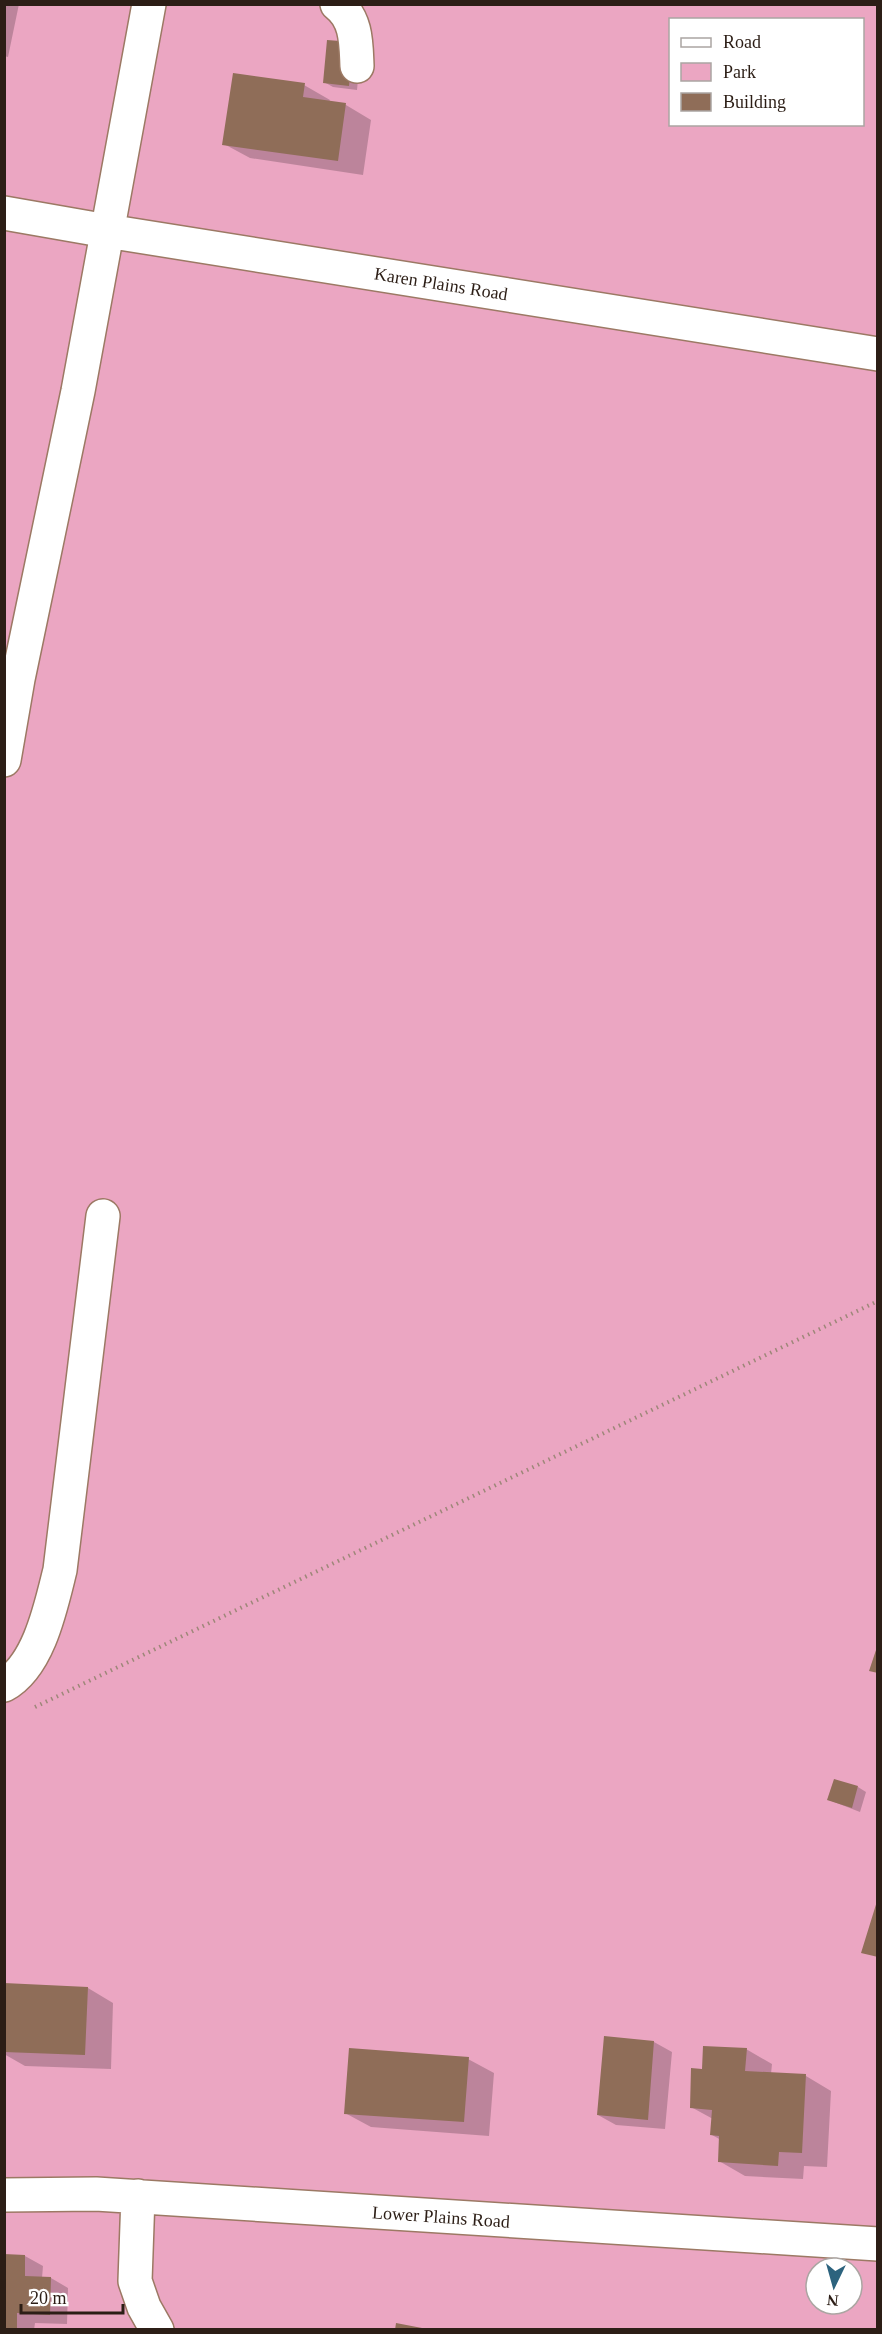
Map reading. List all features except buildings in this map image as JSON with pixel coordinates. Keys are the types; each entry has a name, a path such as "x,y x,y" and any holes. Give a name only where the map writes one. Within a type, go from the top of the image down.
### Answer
{"street":[{"path":"4,760 11,677 78,391 149,4"},
{"path":"337,4 345,10 355,31 357,66"},
{"name":"Karen Plains Road","path":"4,213 878,354"},
{"path":"4,1685 12,1681 30,1658 49,1613 60,1570 103,1216"},
{"name":"Lower Plains Road","path":"4,2195 38,2193 138,2196 603,2228 878,2244"},
{"path":"138,2196 135,2281 144,2307 157,2330"}],"path":[{"path":"26,1712 878,1301"}],"green space":[{"path":"5,5 877,5 877,2329 5,2329"}]}
